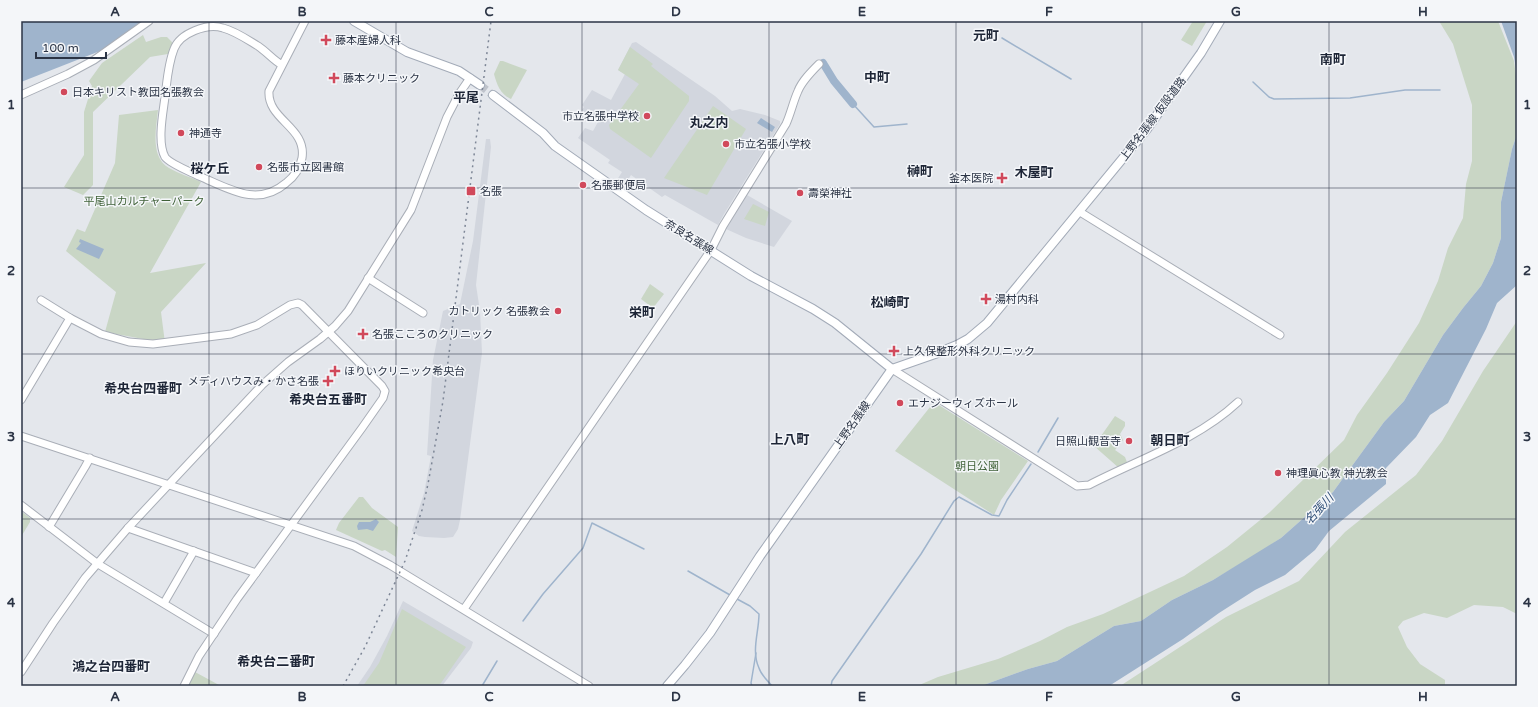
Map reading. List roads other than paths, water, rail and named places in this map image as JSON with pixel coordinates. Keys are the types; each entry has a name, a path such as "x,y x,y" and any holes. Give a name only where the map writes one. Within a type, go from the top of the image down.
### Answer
{"main road":[{"path":"354,21 407,52 452,68 480,85"},
{"name":"上野名張線 仮設道路","path":"1080,212 1150,126 1201,53 1220,21"},
{"name":"奈良名張線","path":"493,95 543,133 546,138 561,151 646,210 751,276 813,309 835,323 892,369"},
{"path":"892,369 957,345 981,329 1080,212"},
{"name":"上野名張線","path":"666,686 685,665 710,633 760,556 892,369"}],"street":[{"path":"21,95 68,74 94,60 149,21"},
{"path":"282,65 258,46 223,28 211,27 197,30 181,39 176,45 171,58 163,108 161,139 163,151 167,159 193,173 245,195 259,195 268,193 278,189 293,177 298,168 302,153 301,144 298,134 271,105 269,95 270,88 305,21"},
{"path":"464,610 711,250 723,226 786,124 792,112 798,91 805,80 819,64"},
{"path":"21,672 85,578 128,528 262,385 328,332 348,311 411,210 447,117 459,94 470,78"},
{"path":"1080,212 1280,335"},
{"path":"368,278 423,313"},
{"path":"41,300 70,318 101,334 118,340 158,344 222,336 238,332 257,325 298,303 302,305 382,386 385,391 385,395 237,599 199,656 184,686"},
{"path":"21,400 70,318"},
{"path":"892,369 1077,486 1089,485 1193,435 1218,420 1238,402"},
{"path":"21,436 354,546 390,565 589,686"},
{"path":"49,527 90,458"},
{"path":"21,505 98,564 214,634"},
{"path":"128,528 256,573"},
{"path":"164,603 194,551"}],"water":[{"path":"25,21 142,21 100,51 21,82 21,23"},
{"path":"1501,21 1517,21 1517,75 1514,57"},
{"path":"761,118 775,127 772,132 757,123"},
{"name":"名張川","path":"1517,134 1517,285 1497,303 1486,329 1448,403 1430,415 1416,437 1386,468 1386,484 1329,531 1315,550 1285,575 1255,590 1219,613 1183,639 1109,686 981,686 1028,669 1057,661 1114,626 1141,621 1172,600 1213,580 1281,538 1333,492 1384,422 1404,401 1443,335 1481,286 1493,263 1501,238 1501,202 1512,149"},
{"path":"80,239 104,249 99,259 76,249 81,243 79,242"},
{"path":"376,519 379,522 373,531 367,529 358,530 357,526 359,522 370,522"}],"waterway":[{"path":"1002,38 1071,79"},
{"path":"823,63 834,81 853,104"},
{"path":"1253,82 1269,97 1274,99 1350,98 1405,90 1440,90"},
{"path":"853,104 874,127 907,124"},
{"path":"1038,452 1058,418"},
{"path":"831,686 832,681 921,554 954,501 959,497 992,515 999,516 1007,500 1031,464"},
{"path":"523,621 543,594 583,548 592,523 644,549"},
{"path":"688,571 730,595"},
{"path":"737,599 750,606 759,614 755,648 757,662 761,673 772,686"},
{"path":"752,686 751,683 756,653"},
{"path":"482,686 497,661"}],"tunnel":[{"path":"480,85 493,95"}],"railway":[{"path":"343,686 365,647 405,561 422,510 428,484 443,401 491,21"}],"place":[{"name":"藤本産婦人科","path":"326,40"},
{"name":"藤本クリニック","path":"334,78"},
{"name":"日本キリスト教団名張教会","path":"64,92"},
{"name":"市立名張中学校","path":"647,116"},
{"name":"神通寺","path":"181,133"},
{"name":"市立名張小学校","path":"726,144"},
{"name":"名張市立図書館","path":"259,167"},
{"name":"釜本医院","path":"1002,178"},
{"name":"名張郵便局","path":"583,185"},
{"name":"名張","path":"471,191"},
{"name":"壽榮神社","path":"800,193"},
{"name":"湯村内科","path":"986,299"},
{"name":"カトリック 名張教会","path":"558,311"},
{"name":"名張こころのクリニック","path":"363,334"},
{"name":"上久保整形外科クリニック","path":"894,351"},
{"name":"ほりいクリニック希央台","path":"335,371"},
{"name":"メディハウスみ・かさ名張","path":"328,381"},
{"name":"エナジーウィズホール","path":"900,403"},
{"name":"日照山観音寺","path":"1129,441"},
{"name":"神理眞心教 神光教会","path":"1278,473"}],"district":[{"name":"元町","path":"986,36"},
{"name":"南町","path":"1333,60"},
{"name":"中町","path":"877,78"},
{"name":"平尾","path":"466,98"},
{"name":"丸之内","path":"709,123"},
{"name":"桜ケ丘","path":"210,169"},
{"name":"榊町","path":"920,172"},
{"name":"木屋町","path":"1034,173"},
{"name":"松崎町","path":"890,303"},
{"name":"栄町","path":"642,313"},
{"name":"希央台四番町","path":"143,389"},
{"name":"希央台五番町","path":"328,400"},
{"name":"上八町","path":"790,440"},
{"name":"朝日町","path":"1170,441"},
{"name":"希央台二番町","path":"276,662"},
{"name":"鴻之台四番町","path":"111,667"}],"park label":[{"name":"平尾山カルチャーパーク","path":"144,201"},
{"name":"朝日公園","path":"977,466"}]}
